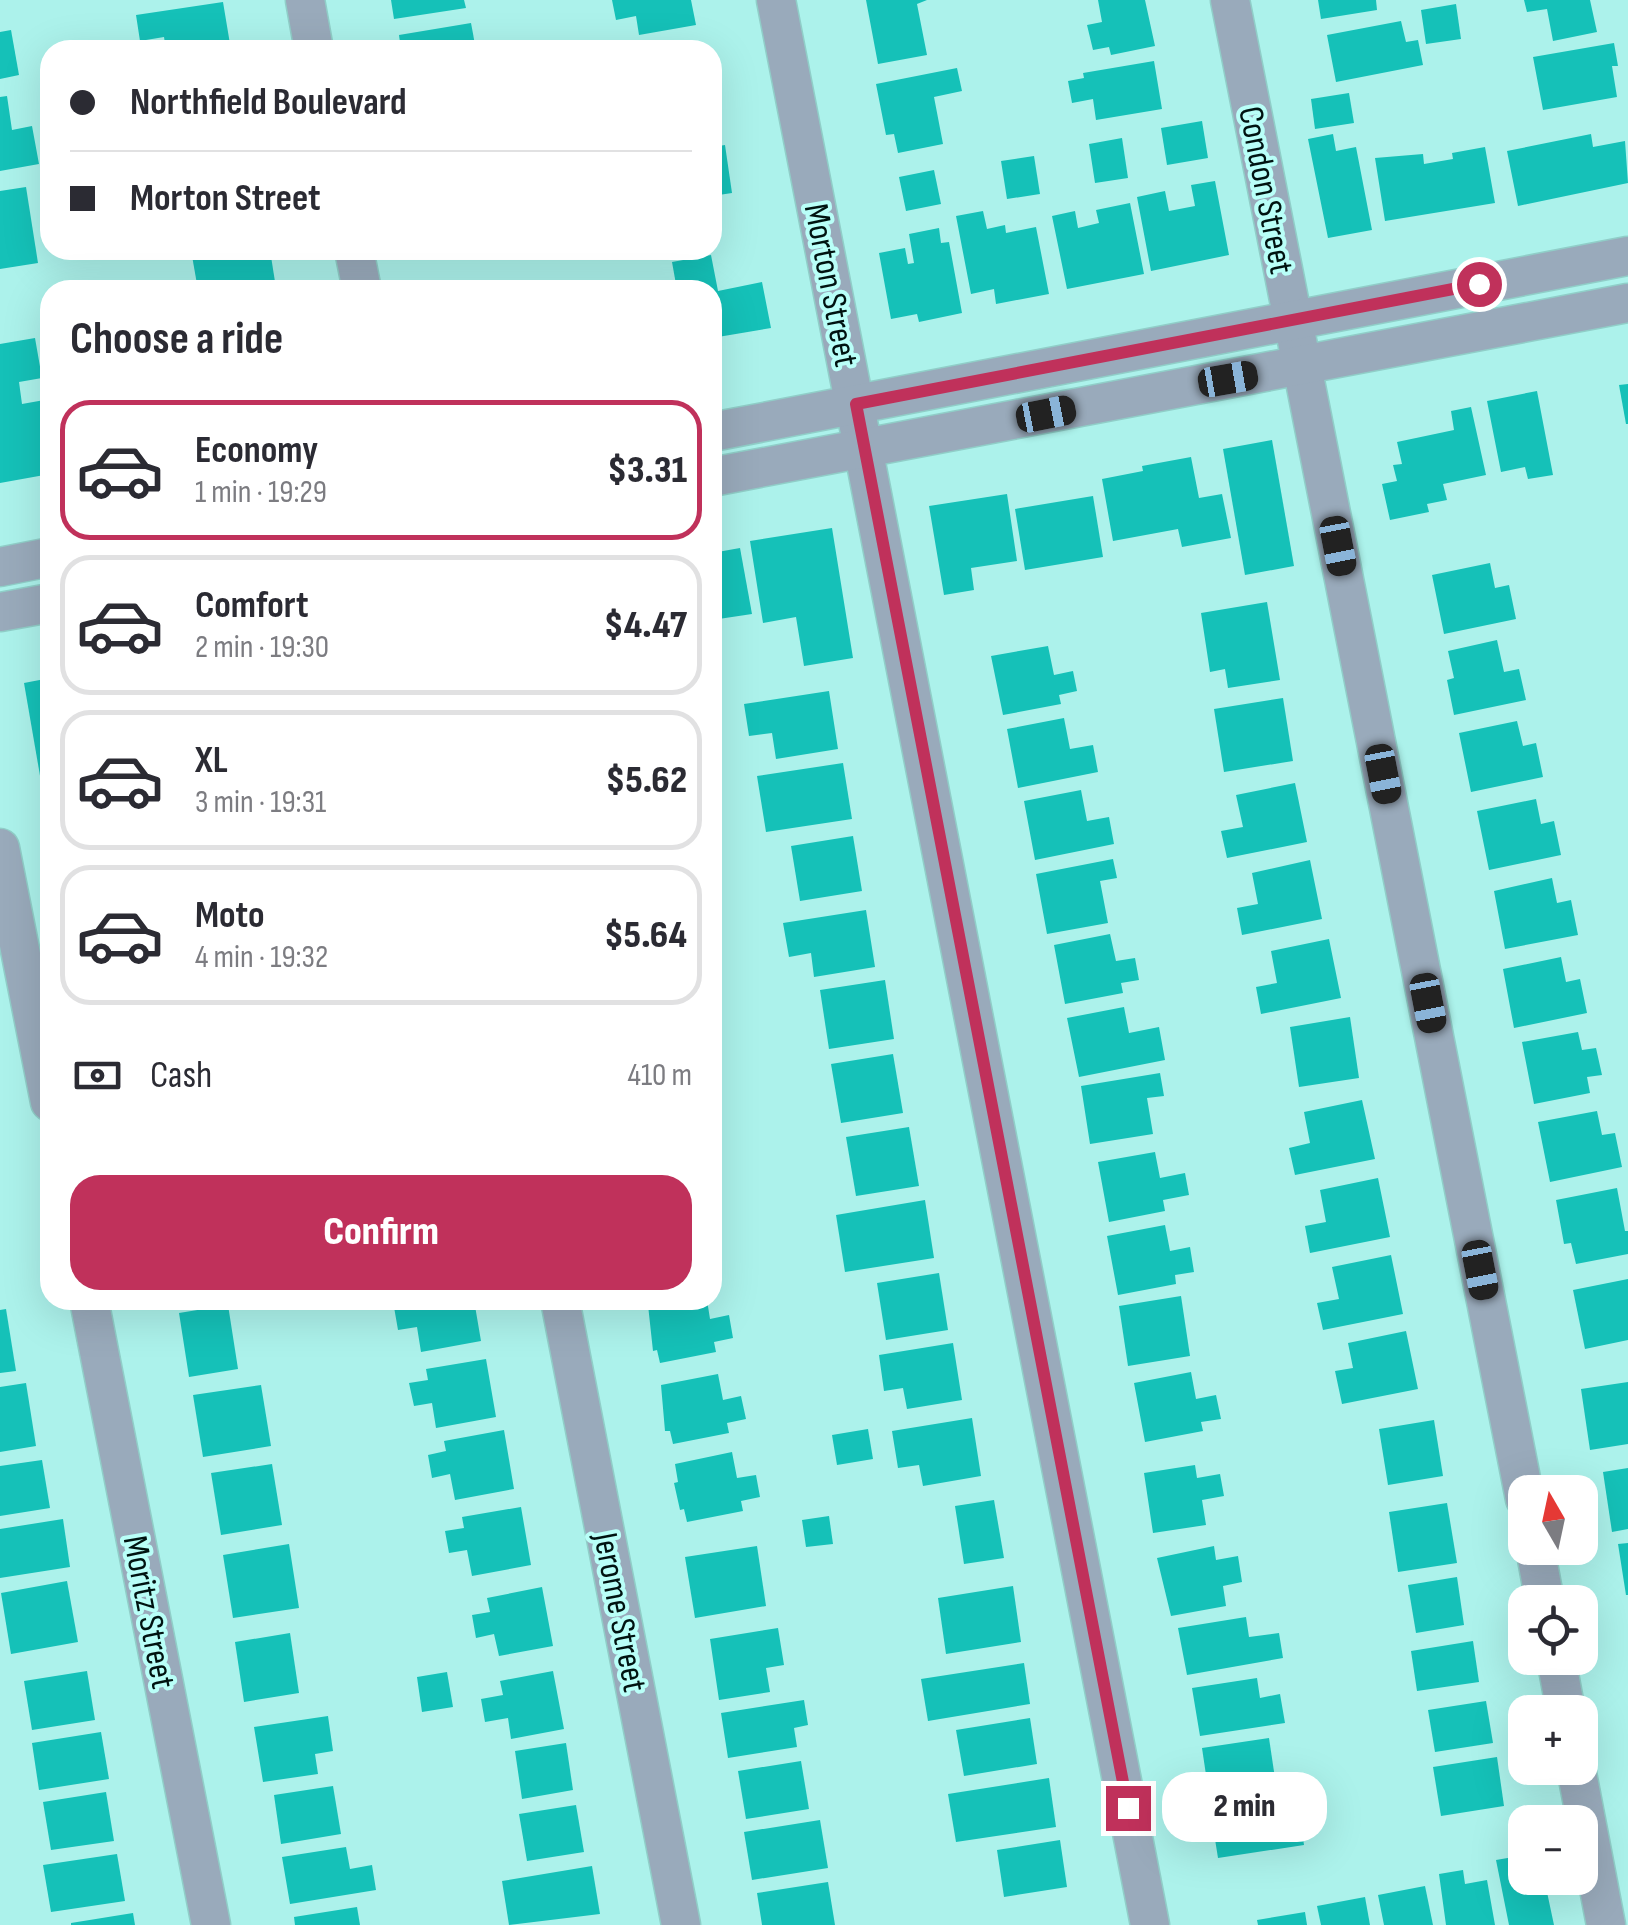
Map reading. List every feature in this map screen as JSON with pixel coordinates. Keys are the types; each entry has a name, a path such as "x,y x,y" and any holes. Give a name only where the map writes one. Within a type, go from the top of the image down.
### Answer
{"street":[{"path":"305,0 312,40"},
{"name":"Morton Street","path":"776,0 1150,1925"},
{"name":"Condon Street","path":"1230,0 1520,1475"},
{"path":"722,430 1628,256"},
{"path":"722,475 1628,302"},
{"path":"0,567 40,560"},
{"path":"0,612 40,605"},
{"path":"0,848 40,1051"},
{"name":"Moritz Street","path":"91,1310 211,1925"},
{"name":"Jerome Street","path":"562,1310 681,1925"},
{"path":"1579,1785 1606,1925"}],"building":[{"path":"391,0 464,0 466,8 394,19"},
{"path":"612,0 691,0 696,25 639,35 636,16 616,20"},
{"path":"866,0 927,0 917,4 927,55 878,64"},
{"path":"1098,0 1145,0 1155,46 1111,55 1109,47 1093,50 1087,25 1102,22"},
{"path":"1318,0 1376,0 1377,10 1321,19"},
{"path":"1524,0 1590,0 1597,32 1553,41 1547,9 1527,12"},
{"path":"223,2 229,40 140,40 136,15"},
{"path":"1456,4 1461,39 1426,44 1421,10"},
{"path":"1401,21 1406,42 1418,40 1423,65 1336,82 1327,35"},
{"path":"471,23 474,40 400,40 399,35"},
{"path":"11,30 19,75 0,79 0,32"},
{"path":"1614,43 1618,66 1612,66 1617,97 1543,110 1533,57"},
{"path":"1154,61 1162,109 1096,120 1093,99 1072,103 1068,81 1084,78 1083,73"},
{"path":"957,68 962,91 934,97 943,144 898,153 894,134 886,135 876,84"},
{"path":"1349,93 1354,123 1315,129 1311,99"},
{"path":"7,96 12,130 32,126 39,164 0,171 0,97"},
{"path":"1202,121 1208,158 1167,165 1161,128"},
{"path":"1333,134 1336,151 1356,147 1372,230 1328,238 1308,139"},
{"path":"1591,134 1593,147 1625,141 1628,183 1518,206 1507,151"},
{"path":"1122,138 1128,178 1095,183 1089,144"},
{"path":"725,145 732,193 722,194"},
{"path":"1485,147 1495,203 1385,221 1375,158 1423,154 1424,164 1453,159 1452,153"},
{"path":"1034,156 1040,194 1007,199 1001,161"},
{"path":"934,170 941,204 906,211 899,177"},
{"path":"1215,181 1229,255 1151,271 1137,197 1165,191 1169,211 1195,206 1191,185"},
{"path":"26,187 38,263 0,269 0,191"},
{"path":"1130,203 1144,274 1067,289 1052,216 1075,211 1078,228 1099,223 1096,210"},
{"path":"983,211 987,229 1005,225 1006,233 1036,227 1049,294 996,304 994,289 971,294 956,216"},
{"path":"939,228 941,243 949,242 962,313 919,322 917,314 891,319 879,253 905,248 908,264 914,263 909,234"},
{"path":"193,260 272,260 275,280 196,280"},
{"path":"712,260 716,280 675,280 672,262"},
{"path":"762,282 771,328 722,336 722,290"},
{"path":"35,338 40,378 19,382 22,404 40,401 40,476 0,483 0,344"},
{"path":"1628,384 1628,424 1626,424 1619,385"},
{"path":"1537,391 1553,475 1528,479 1525,467 1501,472 1487,401"},
{"path":"1471,407 1486,475 1443,484 1447,500 1427,504 1429,512 1390,520 1382,484 1397,481 1393,465 1402,464 1397,442 1454,430 1451,411"},
{"path":"1272,440 1294,566 1245,575 1223,449"},
{"path":"1191,457 1199,498 1222,494 1231,538 1182,547 1178,529 1113,541 1102,479 1143,471 1142,466"},
{"path":"1007,494 1017,561 971,568 974,590 944,595 929,506"},
{"path":"1093,496 1103,557 1025,570 1015,509"},
{"path":"832,528 853,658 804,666 796,617 763,623 750,541"},
{"path":"740,548 752,614 722,618 722,551"},
{"path":"1490,563 1495,588 1509,585 1516,619 1444,634 1432,575"},
{"path":"1267,602 1280,680 1228,688 1225,669 1210,672 1201,613"},
{"path":"1497,640 1504,672 1519,669 1526,700 1454,715 1447,680 1454,678 1448,651"},
{"path":"1048,646 1054,675 1073,671 1077,691 1059,695 1061,704 1003,715 991,656"},
{"path":"40,680 40,776 24,683"},
{"path":"829,691 838,749 776,759 772,733 749,736 744,704"},
{"path":"1283,698 1293,761 1224,772 1214,709"},
{"path":"1064,718 1070,749 1093,745 1098,772 1018,788 1007,729"},
{"path":"1517,721 1523,746 1536,743 1543,777 1471,792 1459,733"},
{"path":"843,763 852,819 766,832 757,776"},
{"path":"1295,783 1307,842 1227,858 1221,831 1243,827 1236,795"},
{"path":"1081,790 1087,821 1109,817 1114,844 1035,860 1024,801"},
{"path":"1536,799 1541,824 1554,821 1561,855 1489,870 1477,811"},
{"path":"853,836 862,891 800,901 791,846"},
{"path":"1113,859 1117,878 1100,881 1108,923 1047,934 1036,874"},
{"path":"1310,860 1322,919 1242,935 1237,908 1258,904 1252,873"},
{"path":"1552,878 1557,903 1571,900 1578,935 1505,949 1494,891"},
{"path":"866,910 875,967 814,977 811,953 789,957 783,923"},
{"path":"1110,934 1116,961 1135,958 1139,980 1121,983 1123,993 1065,1004 1054,945"},
{"path":"1329,939 1341,998 1261,1014 1256,987 1277,983 1271,951"},
{"path":"1561,957 1566,982 1580,979 1587,1013 1514,1028 1503,969"},
{"path":"885,980 894,1039 829,1049 820,990"},
{"path":"1124,1007 1129,1033 1159,1027 1165,1060 1079,1077 1067,1018"},
{"path":"1350,1017 1359,1078 1299,1087 1290,1027"},
{"path":"1578,1032 1582,1050 1596,1048 1602,1075 1587,1077 1590,1093 1534,1104 1522,1042"},
{"path":"893,1054 903,1113 841,1123 831,1064"},
{"path":"1160,1073 1164,1096 1147,1098 1153,1134 1090,1144 1081,1086"},
{"path":"1362,1100 1375,1159 1295,1175 1289,1148 1310,1143 1304,1112"},
{"path":"1597,1111 1602,1135 1615,1133 1622,1167 1550,1182 1538,1122"},
{"path":"909,1127 919,1186 856,1196 846,1137"},
{"path":"1155,1152 1160,1178 1185,1173 1189,1195 1163,1200 1165,1211 1109,1222 1098,1162"},
{"path":"1378,1178 1390,1237 1310,1253 1305,1226 1326,1222 1320,1190"},
{"path":"1617,1188 1628,1231 1628,1254 1576,1264 1571,1243 1564,1244 1556,1200"},
{"path":"925,1200 934,1258 845,1272 836,1215"},
{"path":"1165,1225 1170,1251 1190,1247 1194,1272 1175,1275 1176,1284 1118,1295 1107,1236"},
{"path":"1391,1255 1403,1314 1323,1330 1317,1303 1339,1299 1332,1267"},
{"path":"939,1273 948,1330 886,1340 877,1283"},
{"path":"1628,1279 1628,1340 1585,1349 1573,1290"},
{"path":"1181,1296 1190,1356 1128,1366 1119,1306"},
{"path":"6,1309 16,1371 0,1373 0,1310"},
{"path":"229,1310 238,1369 189,1377 179,1313"},
{"path":"395,1310 476,1310 481,1341 421,1352 417,1327 398,1330"},
{"path":"649,1310 709,1310 710,1319 729,1315 733,1338 714,1342 716,1352 660,1363 657,1350 653,1351"},
{"path":"1406,1331 1418,1389 1342,1404 1335,1371 1353,1368 1348,1343"},
{"path":"953,1343 962,1400 907,1409 903,1388 884,1391 879,1355"},
{"path":"486,1359 496,1417 436,1428 432,1403 414,1406 409,1383 428,1380 426,1369"},
{"path":"1191,1372 1196,1399 1216,1395 1221,1419 1201,1422 1203,1431 1145,1442 1134,1383"},
{"path":"718,1374 723,1400 741,1396 746,1419 727,1423 729,1433 673,1444 670,1431 665,1431 661,1385"},
{"path":"1628,1382 1628,1444 1590,1450 1581,1389"},
{"path":"26,1383 36,1446 0,1452 0,1387"},
{"path":"261,1385 271,1446 203,1457 193,1395"},
{"path":"972,1418 981,1476 923,1486 919,1465 898,1468 892,1431"},
{"path":"1434,1420 1443,1476 1388,1485 1379,1429"},
{"path":"868,1429 873,1459 837,1465 832,1435"},
{"path":"504,1430 514,1489 455,1500 450,1474 432,1478 428,1455 446,1451 444,1441"},
{"path":"732,1452 737,1478 756,1475 760,1497 741,1501 743,1511 687,1522 674,1483 678,1482 675,1464"},
{"path":"42,1460 50,1508 0,1516 0,1466"},
{"path":"272,1464 282,1525 221,1535 211,1473"},
{"path":"1195,1465 1197,1478 1220,1474 1224,1496 1202,1500 1206,1525 1153,1533 1144,1473"},
{"path":"1628,1468 1628,1529 1612,1532 1603,1472"},
{"path":"994,1500 1004,1558 964,1564 955,1506"},
{"path":"1447,1503 1457,1563 1398,1572 1389,1512"},
{"path":"521,1507 531,1565 472,1576 467,1550 449,1553 445,1531 464,1528 462,1517"},
{"path":"829,1516 833,1544 806,1547 802,1520"},
{"path":"63,1519 70,1567 0,1578 0,1529"},
{"path":"1628,1543 1628,1595 1626,1595 1618,1544"},
{"path":"289,1544 299,1608 233,1618 223,1555"},
{"path":"757,1546 766,1606 695,1618 685,1557"},
{"path":"1214,1546 1216,1560 1238,1556 1242,1582 1223,1586 1226,1606 1171,1616 1157,1558"},
{"path":"1457,1577 1464,1625 1416,1633 1408,1585"},
{"path":"67,1581 78,1642 11,1654 1,1593"},
{"path":"1013,1586 1021,1642 946,1654 938,1598"},
{"path":"542,1587 553,1646 499,1656 494,1634 476,1638 472,1615 490,1612 487,1598"},
{"path":"1246,1617 1249,1637 1279,1633 1283,1658 1187,1675 1178,1628"},
{"path":"778,1628 784,1665 766,1668 770,1692 719,1700 710,1639"},
{"path":"290,1633 299,1693 244,1702 235,1642"},
{"path":"1473,1641 1479,1682 1417,1691 1411,1651"},
{"path":"1024,1663 1030,1704 928,1721 921,1679"},
{"path":"87,1671 95,1720 32,1730 24,1681"},
{"path":"553,1671 564,1729 511,1739 508,1718 485,1722 481,1699 503,1695 500,1681"},
{"path":"447,1672 453,1707 422,1712 417,1677"},
{"path":"1257,1678 1260,1698 1280,1694 1285,1723 1200,1736 1192,1688"},
{"path":"804,1700 808,1725 794,1728 797,1747 728,1758 721,1713"},
{"path":"1486,1701 1493,1743 1435,1752 1428,1710"},
{"path":"328,1716 333,1751 315,1754 318,1774 263,1782 254,1727"},
{"path":"1030,1718 1037,1764 964,1776 956,1730"},
{"path":"101,1732 109,1779 39,1790 32,1743"},
{"path":"1269,1738 1276,1785 1209,1795 1202,1748"},
{"path":"566,1743 573,1790 522,1799 515,1751"},
{"path":"1497,1757 1504,1806 1441,1816 1433,1767"},
{"path":"801,1761 809,1809 746,1819 738,1771"},
{"path":"1049,1778 1056,1827 956,1842 948,1794"},
{"path":"333,1786 341,1834 281,1844 274,1795"},
{"path":"106,1792 114,1841 51,1850 43,1802"},
{"path":"1276,1797 1279,1815 1299,1811 1304,1845 1218,1858 1210,1808"},
{"path":"576,1805 584,1852 527,1861 519,1814"},
{"path":"820,1820 828,1868 752,1880 744,1832"},
{"path":"1060,1840 1067,1887 1004,1897 997,1850"},
{"path":"346,1847 350,1869 372,1865 376,1890 290,1904 282,1857"},
{"path":"117,1854 125,1901 51,1912 43,1865"},
{"path":"1508,1858 1508,1895 1548,1895 1554,1925 1509,1925 1496,1860"},
{"path":"592,1866 600,1914 509,1925 502,1881"},
{"path":"1463,1870 1465,1884 1487,1880 1495,1925 1446,1925 1439,1874"},
{"path":"828,1882 835,1925 762,1925 757,1893"},
{"path":"1425,1886 1433,1925 1384,1925 1378,1895"},
{"path":"1365,1897 1370,1925 1321,1925 1317,1906"},
{"path":"357,1907 360,1925 295,1925 294,1917"},
{"path":"1305,1912 1307,1925 1258,1925 1257,1920"},
{"path":"133,1913 135,1925 71,1925 71,1923"}],"route":[{"path":"1128,1808 856,404 1479,284"}]}
